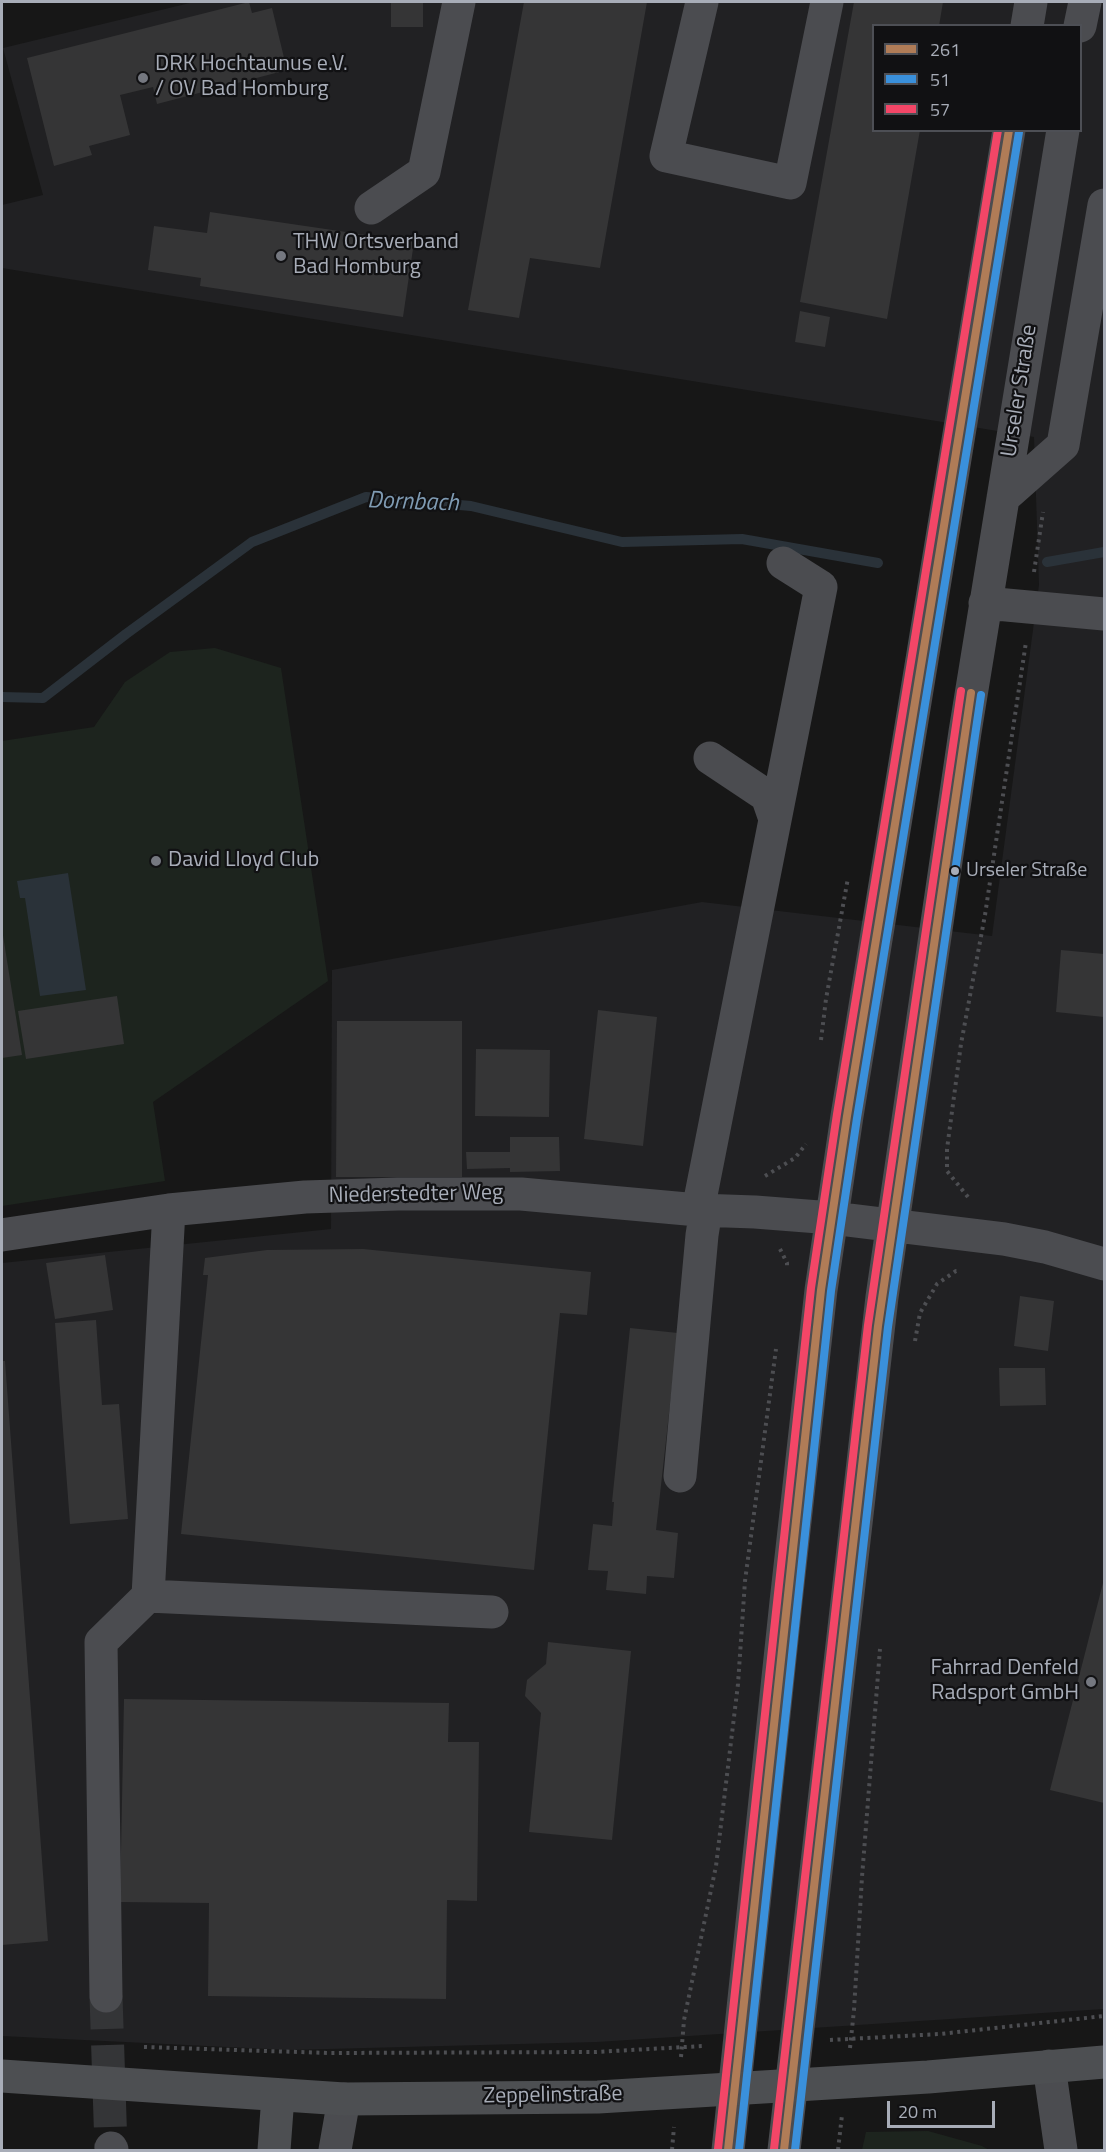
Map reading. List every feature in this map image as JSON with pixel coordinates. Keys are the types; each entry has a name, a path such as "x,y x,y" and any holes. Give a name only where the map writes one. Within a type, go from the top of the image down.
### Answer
{"main road":[{"name":"Zeppelinstraße","path":"2,2076 344,2099 598,2097 928,2077 1104,2062"},
{"path":"274,2151 278,2096"}],"street":[{"path":"371,208 424,172 459,2"},
{"path":"702,2 666,156 790,183 827,2"},
{"path":"1027,24 1031,2"},
{"path":"1080,24 1085,2"},
{"path":"728,2151 821,1290 847,1116 1009,132"},
{"name":"Urseler Straße","path":"784,2151 878,1326 949,835 1063,132"},
{"path":"1003,498 1063,445 1097,293 1104,206"},
{"path":"680,1476 702,1235 702,1210 821,586 783,563"},
{"path":"986,603 1104,614"},
{"path":"710,758 767,796 775,819"},
{"name":"Niederstedter Weg","path":"2,1235 169,1210 305,1197 521,1194 702,1210 832,1218 1004,1239 1045,1247 1104,1264"},
{"path":"106,1996 101,1642 148,1596 169,1210"},
{"path":"148,1596 492,1612"},
{"path":"1049,2066 1061,2151"},
{"path":"335,2151 344,2099"}],"path":[{"path":"974,1200 965,1195 947,1171 947,1149 961,1044 1000,818"},
{"path":"776,1246 782,1250 787,1263 786,1274"},
{"path":"924,1304 937,1284 956,1272 965,1272"},
{"path":"680,2067 684,2020 716,1866 738,1684 745,1581 777,1341"},
{"path":"849,2057 880,1644"},
{"path":"940,2034 1104,2016"},
{"path":"140,2047 329,2053 595,2052"},
{"path":"838,2151 843,2104"},
{"path":"672,2151 674,2127"}],"shaded area":[{"path":"194,2 1104,2 1104,2009 597,2042 289,2050 2,2036 2,1263 331,1229 332,970 702,902 992,936 1039,585 1034,437 2,268 2,205 43,195 3,48"},
{"name":"David Lloyd Club","path":"215,648 281,668 328,981 153,1102 165,1181 2,1206 2,741 94,727 125,682 170,652"},
{"path":"68,873 86,990 40,996 25,898 20,898 17,881"},
{"path":"928,2131 989,2150 862,2150 866,2132"}],"building":[{"name":"DRK Hochtaunus e.V. / OV Bad Homburg","path":"249,2 252,13 272,8 287,70 157,104 153,87 120,95 130,135 89,146 92,155 54,166 27,58"},
{"path":"391,2 423,2 423,27 391,27"},
{"path":"524,2 647,2 600,268 530,258 519,318 468,310"},
{"path":"854,2 943,2 939,24 872,24 872,132 920,132 887,319 800,302"},
{"name":"THW Ortsverband Bad Homburg","path":"210,212 414,242 403,317 200,286 201,278 148,270 154,226 207,233"},
{"path":"800,311 830,317 825,347 795,342"},
{"path":"2,929 22,1055 2,1058"},
{"path":"1061,950 1104,954 1104,1017 1056,1012"},
{"path":"117,996 124,1044 26,1059 18,1011"},
{"path":"598,1010 657,1017 643,1146 584,1139"},
{"path":"337,1021 462,1021 462,1177 336,1177"},
{"path":"476,1049 550,1050 549,1117 475,1116"},
{"path":"510,1137 559,1137 560,1171 510,1172 510,1168 467,1169 466,1152 510,1152"},
{"path":"363,1249 591,1272 587,1315 560,1313 534,1570 181,1534 208,1275 203,1275 205,1258 267,1250"},
{"path":"105,1255 113,1310 55,1319 46,1263"},
{"path":"1020,1296 1054,1301 1048,1351 1014,1346"},
{"path":"96,1320 102,1405 119,1404 128,1519 70,1524 55,1323"},
{"path":"630,1328 678,1333 656,1530 678,1533 674,1578 647,1576 646,1594 606,1590 608,1571 588,1570 593,1524 612,1526 614,1502 612,1502"},
{"path":"2,1361 5,1361 48,1941 2,1945"},
{"path":"999,1368 1045,1368 1046,1405 1000,1406"},
{"name":"Fahrrad Denfeld Radsport GmbH","path":"1104,1579 1104,1803 1050,1790"},
{"path":"548,1642 631,1651 612,1840 529,1832 541,1713 525,1696 527,1680 546,1664"},
{"path":"124,1699 449,1703 448,1742 479,1742 477,1901 447,1900 446,1999 208,1996 209,1903 120,1902"}],"waterway":[{"name":"Dornbach","path":"2,697 43,698 252,542 366,497 471,506 622,542 742,539 878,563"},
{"name":"Dornbach","path":"1047,562 1104,552"}],"tunnel":[{"path":"106,1996 111,2148"}],"transit line":[{"name":"57","path":"718,2149 811,1288 837,1114 998,132"},
{"name":"261","path":"728,2150 821,1290 847,1116 1009,132"},
{"name":"51","path":"739,2150 831,1291 857,1118 1019,132"},
{"name":"57","path":"774,2149 868,1325 961,691"},
{"name":"261","path":"784,2150 878,1326 971,693"},
{"name":"51","path":"795,2150 888,1327 981,695"}],"place":[{"name":"DRK Hochtaunus e.V. / OV Bad Homburg","path":"143,78"},
{"name":"THW Ortsverband Bad Homburg","path":"281,256"},
{"name":"David Lloyd Club","path":"156,861"},
{"name":"Urseler Straße","path":"955,871"},
{"name":"Fahrrad Denfeld Radsport GmbH","path":"1091,1682"}]}
